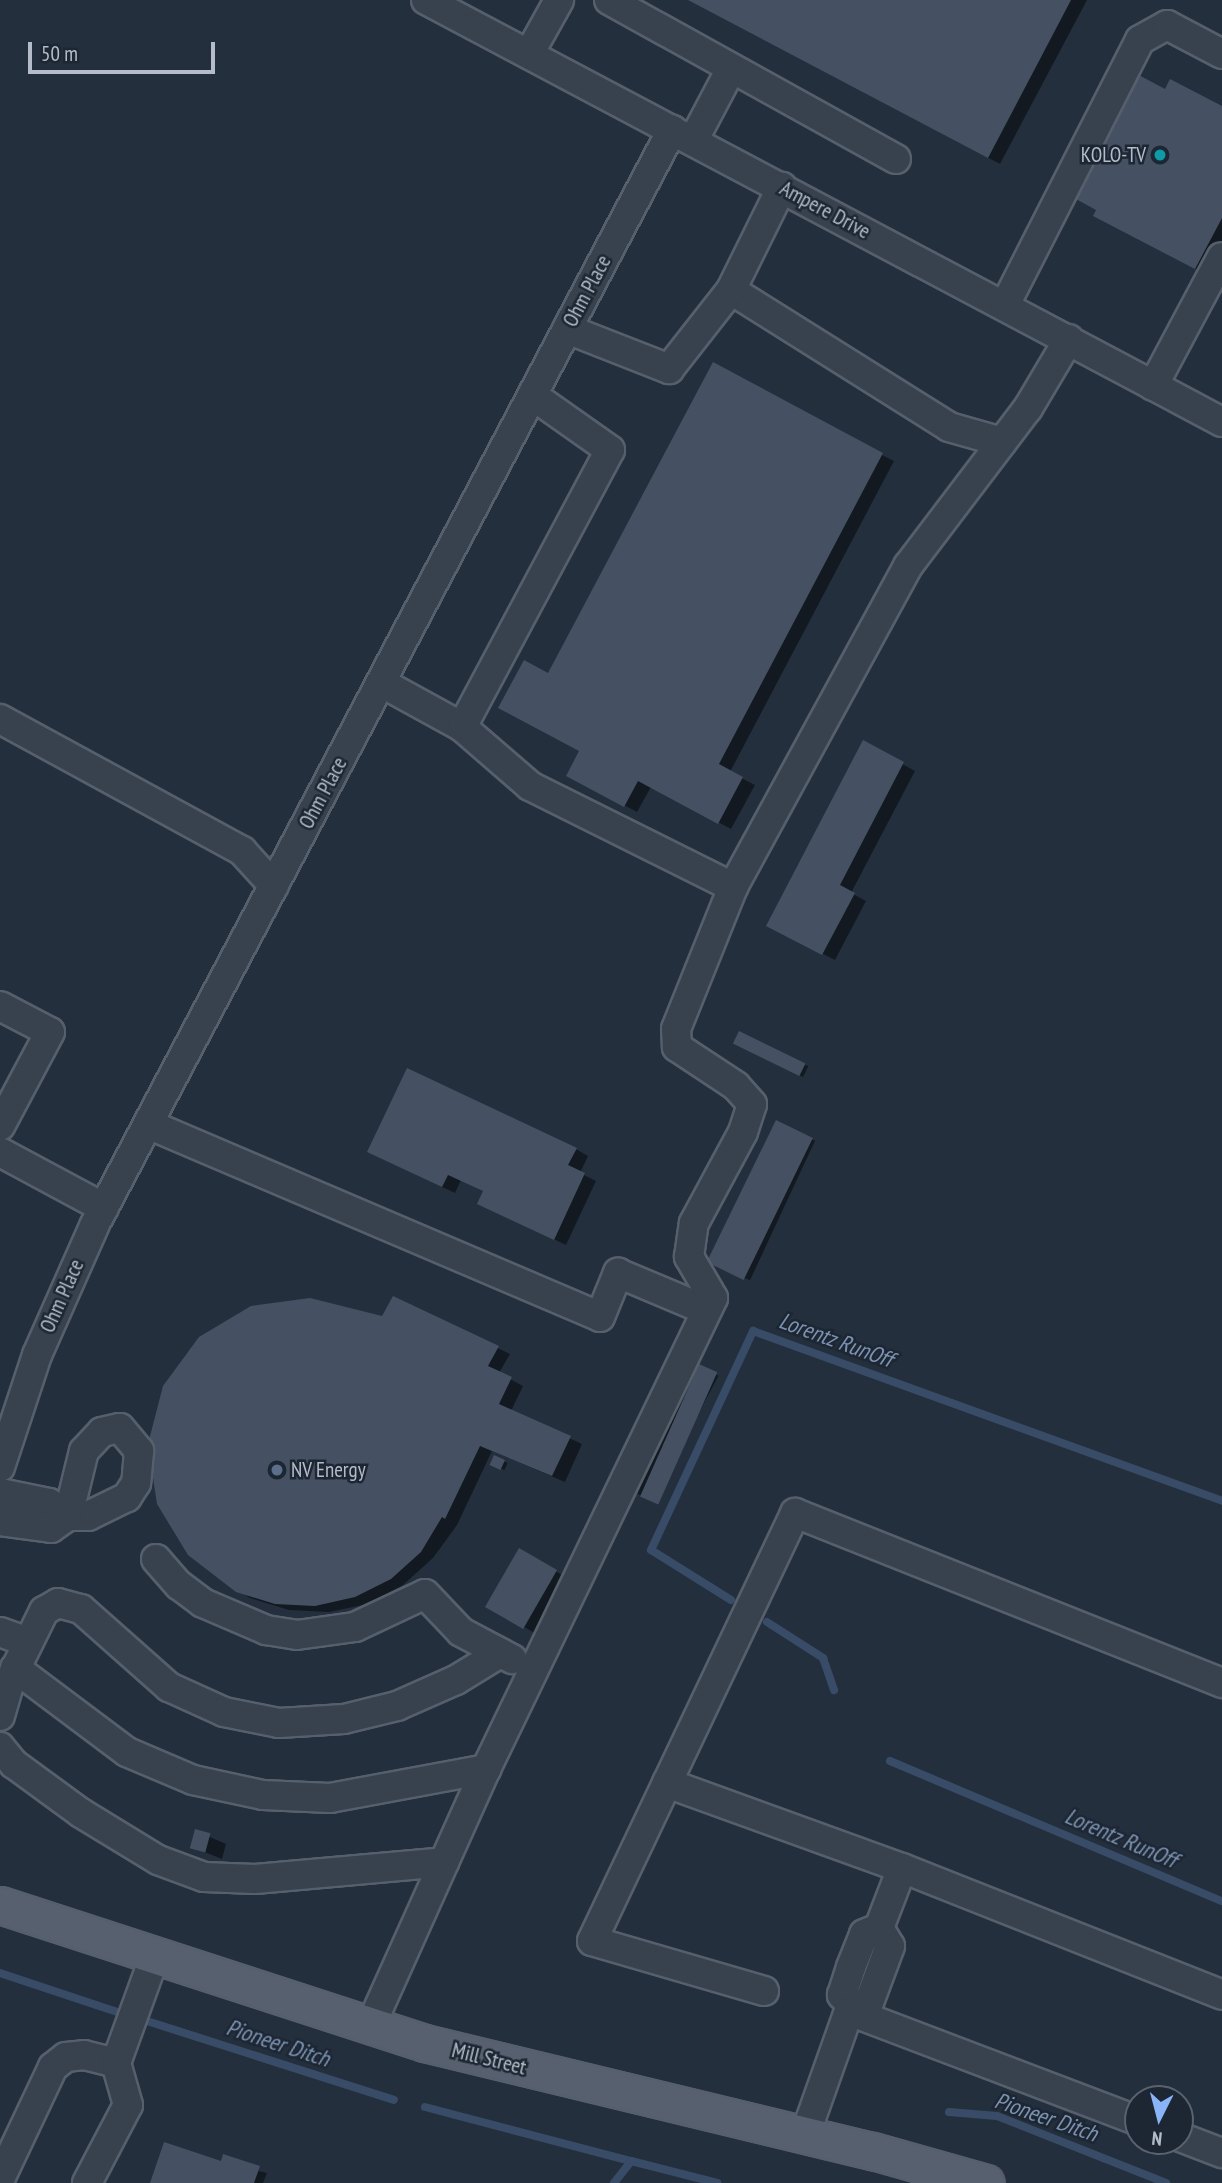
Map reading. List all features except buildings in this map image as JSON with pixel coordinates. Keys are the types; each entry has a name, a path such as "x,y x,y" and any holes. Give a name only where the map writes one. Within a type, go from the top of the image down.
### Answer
{"main road":[{"name":"Mill Street","path":"0,1905 154,1958 370,2027 487,2060 805,2135 986,2183"}],"street":[{"name":"Ampere Drive","path":"426,0 1222,422"},
{"path":"529,54 559,0"},
{"path":"609,0 896,159"},
{"path":"1005,305 1140,40 1167,12 1222,54"},
{"name":"Ohm Place","path":"0,1467 37,1355 104,1208 567,329 683,135 731,69"},
{"path":"567,329 669,369 731,290 782,187"},
{"path":"1153,386 1222,257"},
{"path":"731,290 949,427 1002,442"},
{"path":"370,2027 485,1769 713,1297 689,1257 694,1223 743,1132 752,1104 736,1086 677,1047 676,1029 733,887 908,566 1028,408 1069,339"},
{"path":"462,727 610,450 533,395"},
{"path":"382,683 462,727 530,786 733,887"},
{"path":"0,719 162,803 242,850 274,887"},
{"path":"0,1006 50,1032 0,1126"},
{"path":"148,1125 600,1317 618,1273 706,1310"},
{"path":"0,1152 104,1208"},
{"path":"0,1493 50,1503 68,1516 51,1528 0,1521"},
{"path":"764,1991 592,1941 795,1513 1222,1683"},
{"path":"156,1559 179,1585 203,1603 266,1630 329,1634 374,1619 425,1594 461,1632 533,1670"},
{"path":"0,1716 15,1668 28,1642 44,1611 58,1603 81,1609 169,1687 224,1712 279,1723 344,1719 397,1706 457,1680 500,1653"},
{"path":"0,1632 28,1642"},
{"path":"15,1668 127,1752 193,1780 263,1795 330,1798 485,1769"},
{"path":"0,1746 14,1764 81,1813 158,1860 204,1877 255,1879 444,1862"},
{"path":"667,1783 902,1868 1222,1994"},
{"path":"850,2007 868,2005 890,1946 879,1928 902,1868"},
{"path":"87,2183 128,2105 116,2063 154,1958"},
{"path":"850,2007 1124,2115"},
{"path":"805,2135 850,2007"},
{"path":"0,2179 53,2067 66,2057 84,2055 116,2063"},
{"path":"1194,2142 1222,2153"}],"waterway":[{"name":"Lorentz RunOff","path":"731,1600 651,1550 753,1331 1222,1501"},
{"name":"Lorentz RunOff","path":"767,1622 823,1658 834,1690"},
{"name":"Lorentz RunOff","path":"890,1761 1222,1901"},
{"name":"Pioneer Ditch","path":"0,1973 120,2013"},
{"name":"Pioneer Ditch","path":"150,2022 394,2100"},
{"name":"Pioneer Ditch","path":"425,2107 631,2161"},
{"name":"Pioneer Ditch","path":"949,2112 997,2116 1166,2183"},
{"name":"Pioneer Ditch","path":"614,2183 631,2161 717,2183"}],"place":[{"name":"KOLO-TV","path":"1160,155"},
{"name":"NV Energy","path":"277,1470"}]}
